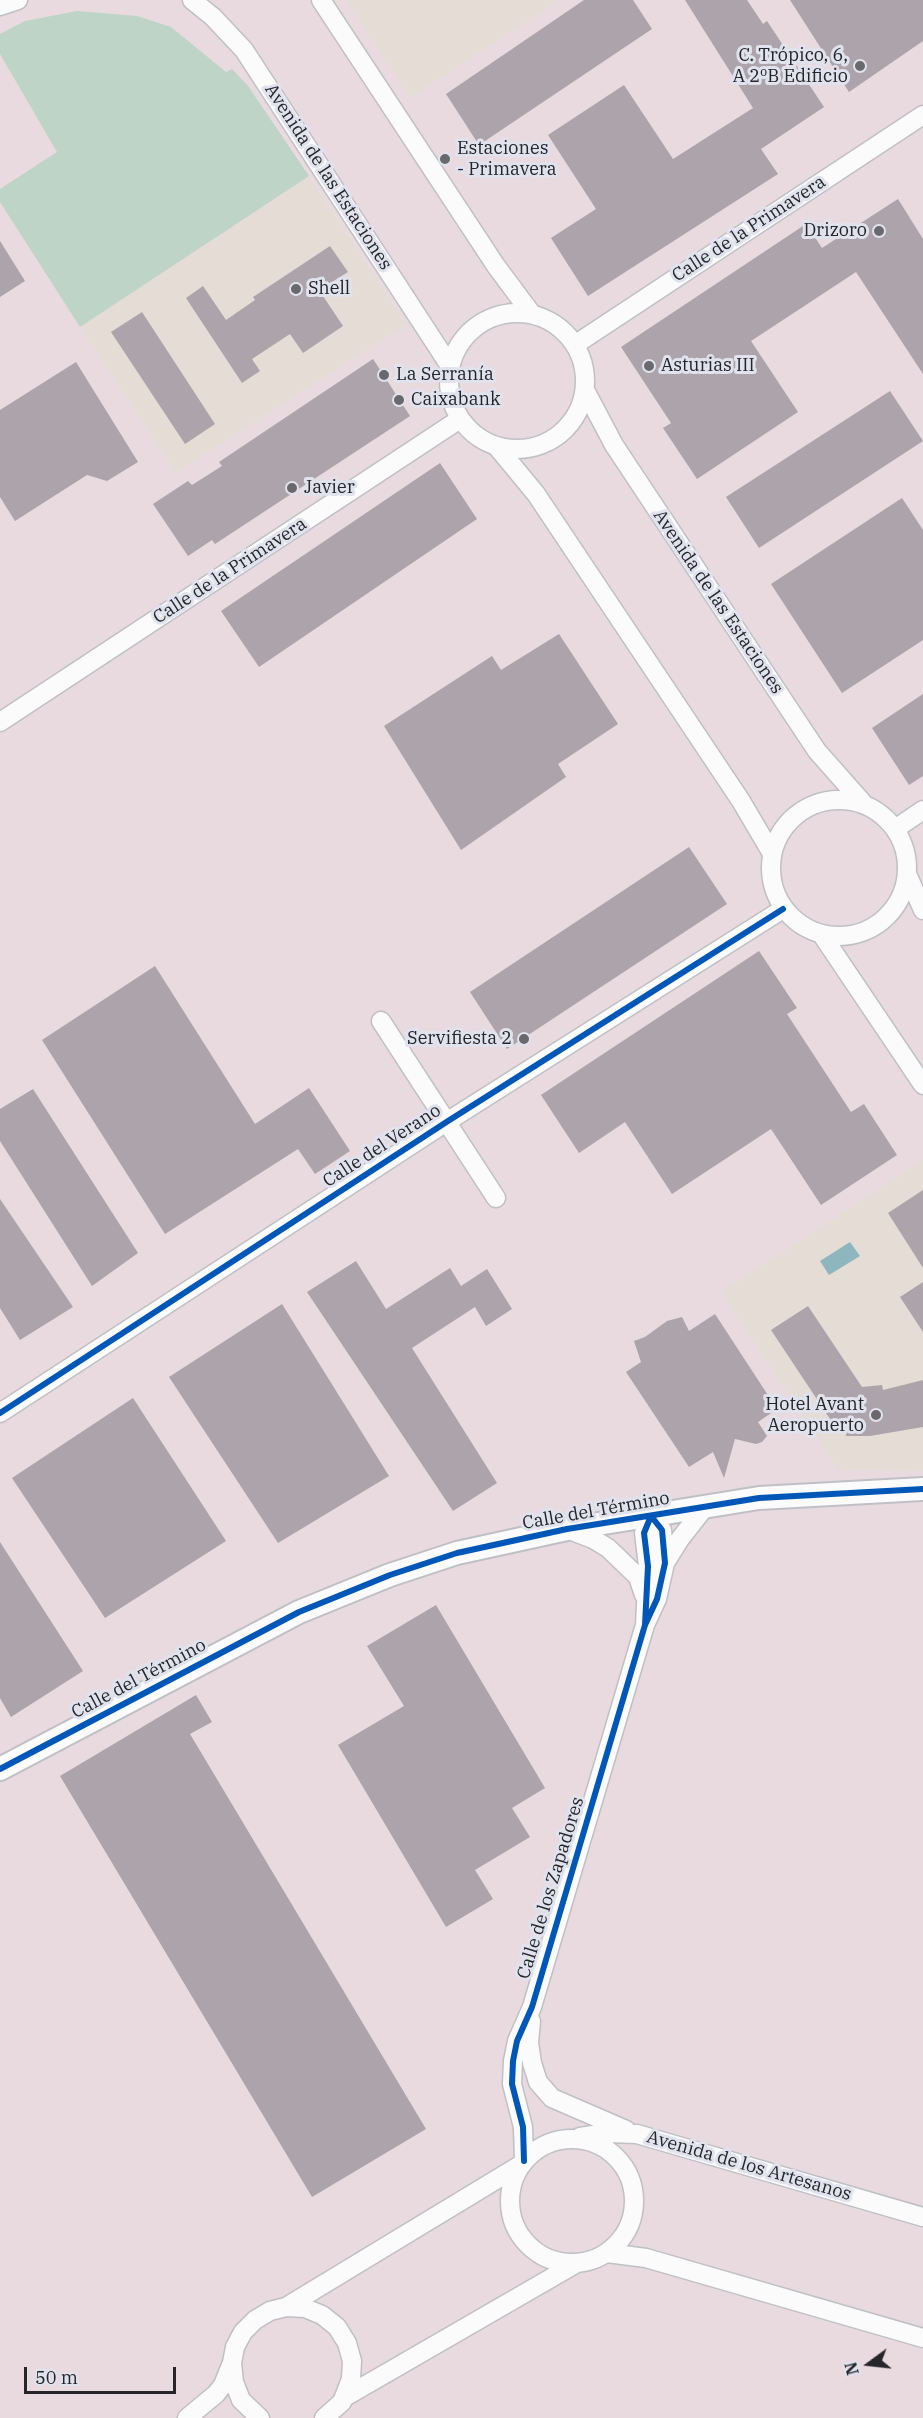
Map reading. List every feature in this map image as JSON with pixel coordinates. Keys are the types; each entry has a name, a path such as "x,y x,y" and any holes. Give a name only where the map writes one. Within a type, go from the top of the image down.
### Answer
{"street":[{"path":"0,6 18,0"},
{"name":"Avenida de las Estaciones","path":"192,0 213,17 244,50 450,366"},
{"path":"321,0 496,266 531,313"},
{"name":"Calle de la Primavera","path":"576,344 923,115"},
{"path":"508,313 531,313 560,326 576,344 585,367 586,392 574,421 557,438 545,445 522,451 498,448 476,437 459,419 448,390 450,366 460,342 477,325 508,313"},
{"name":"Avenida de las Estaciones","path":"586,392 614,444 817,751 863,803"},
{"name":"Calle de la Primavera","path":"0,722 459,419"},
{"path":"498,448 536,494 741,801 771,852"},
{"path":"907,874 899,901 887,916 873,927 851,936 822,935 800,925 783,909 770,876 771,852 786,823 804,807 816,802 840,798 863,803 879,812 895,829 905,850 907,874 923,910"},
{"path":"895,829 923,810"},
{"name":"Calle del Verano","path":"0,1413 448,1121 783,909"},
{"path":"822,935 923,1085"},
{"name":"Calle del Verano","path":"381,1021 496,1198"},
{"name":"Calle del Término","path":"0,1769 173,1677 338,1595 457,1553 567,1529 759,1498 920,1488"},
{"name":"Calle de los Zapadores","path":"665,1563 705,1507"},
{"name":"Calle de los Zapadores","path":"523,2163 523,2127 512,2084 513,2061 517,2041 532,2007 645,1625 657,1599 665,1563 662,1530 651,1516 644,1533 648,1566 645,1625"},
{"name":"Calle de los Zapadores","path":"567,1529 593,1539 615,1554 638,1577 645,1595"},
{"name":"Calle de los Zapadores","path":"532,2007 529,2043 538,2082 552,2098 636,2134"},
{"name":"Avenida de los Artesanos","path":"572,2138 606,2133 636,2134 923,2217"},
{"path":"187,2418 216,2394 223,2385 239,2339 255,2320 286,2307 523,2163 538,2149 554,2141 572,2138 592,2141 609,2151 623,2164 632,2182 635,2202 631,2222 622,2239 607,2253 578,2263 324,2418"},
{"path":"523,2163 513,2182 510,2202 514,2222 524,2240 539,2253 558,2261 578,2263"},
{"path":"607,2253 646,2258 923,2338"},
{"path":"286,2307 304,2308 322,2315 337,2327 347,2343 352,2361 351,2379 344,2406"},
{"path":"232,2363 234,2382 241,2400 260,2418"}],"shaded area":[{"path":"0,0 346,0 410,98 560,0 923,0 923,1160 721,1292 838,1470 923,1471 923,2418 0,2418","holes":["310,177 407,324 176,473 80,327"]},
{"path":"346,0 560,0 410,98"},
{"path":"309,176 407,324 176,473 80,327"},
{"path":"923,1160 923,1471 838,1470 721,1292"}],"green space":[{"path":"77,11 137,16 171,27 226,72 232,69 248,86 309,176 80,327 0,202 0,189 57,152 0,54 0,34 25,21"}],"water":[{"path":"850,1242 860,1256 829,1275 820,1261"}],"building":[{"path":"584,0 633,0 652,29 479,145 446,94"},
{"path":"685,0 747,0 763,24 767,21 824,107 761,149 778,174 588,296 551,238 596,209 548,135 624,85 673,159 753,108"},
{"name":"C. Trópico, 6, A 2ºB Edificio","path":"790,0 923,0 923,41 849,92"},
{"path":"898,199 923,239 923,374 856,272 751,341 798,412 697,479 663,428 671,423 621,347 806,224 822,248"},
{"path":"0,241 25,281 0,297"},
{"path":"330,246 348,272 319,290 343,326 303,353 290,334 252,359 260,371 242,383 186,298 203,286 226,320 255,300 253,297"},
{"path":"142,312 215,424 185,444 111,332"},
{"path":"373,359 410,416 215,544 212,540 188,556 153,504 188,481 192,485 222,466 219,462"},
{"path":"76,362 138,462 107,481 87,475 15,521 0,497 0,410"},
{"path":"890,391 923,441 759,548 726,497"},
{"path":"440,463 477,519 259,667 221,611"},
{"path":"902,498 923,530 923,640 842,693 771,584"},
{"path":"559,634 618,724 558,764 566,777 461,850 384,726 492,656 501,670"},
{"path":"923,694 923,776 909,785 872,728"},
{"path":"689,847 727,904 507,1049 470,992"},
{"path":"759,951 797,1008 787,1014 851,1112 864,1104 897,1155 821,1205 771,1129 672,1194 625,1122 579,1153 541,1095"},
{"path":"155,966 255,1124 309,1088 350,1151 315,1174 298,1149 165,1234 42,1040"},
{"path":"33,1089 138,1253 92,1286 0,1141 0,1109"},
{"path":"923,1190 923,1268 888,1213"},
{"path":"0,1199 73,1307 20,1340 0,1308"},
{"path":"356,1261 386,1309 450,1268 461,1286 487,1269 512,1309 486,1326 475,1307 412,1348 497,1483 453,1511 307,1292"},
{"path":"923,1282 923,1332 900,1297"},
{"path":"282,1304 389,1476 278,1543 169,1377"},
{"path":"808,1306 862,1387 882,1385 883,1390 923,1380 923,1427 870,1436 846,1436 846,1417 834,1425 771,1330"},
{"path":"715,1314 777,1409 758,1422 767,1436 762,1442 756,1444 735,1439 724,1478 713,1452 689,1467 626,1372 641,1362 634,1341 645,1337 667,1321 682,1317 689,1331"},
{"path":"133,1398 226,1541 105,1618 12,1478"},
{"path":"0,1542 83,1671 11,1717 0,1698"},
{"path":"436,1605 545,1788 512,1808 530,1837 475,1870 493,1899 446,1927 338,1745 404,1706 367,1646"},
{"path":"196,1695 212,1722 190,1734 426,2129 312,2197 60,1776"}],"cycle path":[{"path":"0,1413 448,1121 783,909"},
{"path":"0,1769 299,1612 390,1575 457,1553 567,1529 759,1498 923,1489"},
{"path":"524,2161 523,2127 512,2084 513,2061 517,2041 532,2007 645,1625 657,1599 665,1563 662,1530 651,1516 644,1533 648,1566 645,1625"}],"place":[{"name":"C. Trópico, 6, A 2ºB Edificio","path":"860,66"},
{"name":"Estaciones - Primavera","path":"445,159"},
{"name":"Drizoro","path":"879,231"},
{"name":"Shell","path":"296,289"},
{"name":"Asturias III","path":"649,366"},
{"name":"La Serranía","path":"384,375"},
{"name":"Caixabank","path":"399,400"},
{"name":"Javier","path":"292,488"},
{"name":"Servifiesta 2","path":"524,1039"},
{"name":"Hotel Avant Aeropuerto","path":"876,1415"}]}
